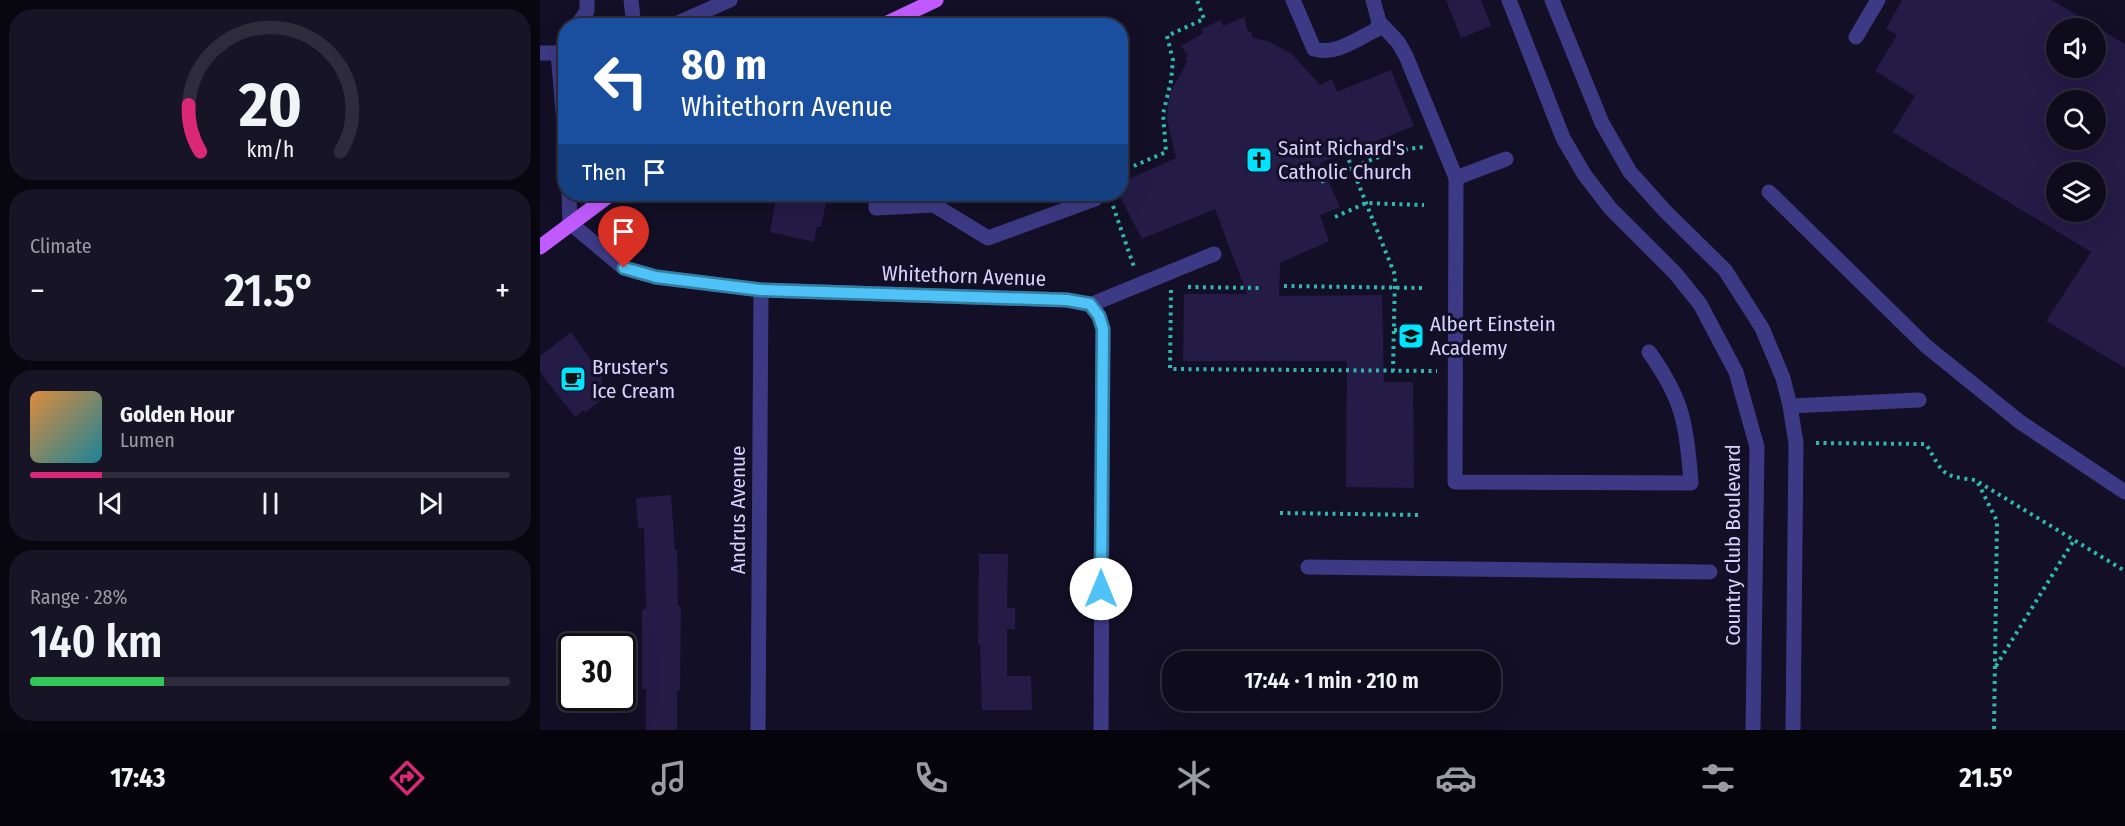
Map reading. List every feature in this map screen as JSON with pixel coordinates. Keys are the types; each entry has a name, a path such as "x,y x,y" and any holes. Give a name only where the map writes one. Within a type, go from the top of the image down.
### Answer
{"main road":[{"path":"898,18 936,0"},
{"path":"540,247 601,201"}],"street":[{"path":"582,18 587,11 587,0"},
{"path":"631,0 633,18"},
{"path":"690,18 730,0"},
{"path":"1293,0 1314,49 1321,51 1336,49 1376,30 1379,22"},
{"path":"1373,0 1379,22 1398,42 1406,56 1456,178 1455,482 1691,483 1688,435 1684,416 1668,380 1649,352"},
{"name":"Country Club Boulevard","path":"1509,0 1563,138 1584,174 1610,208 1676,273 1700,304 1736,372 1756,447 1753,730"},
{"path":"1552,0 1602,123 1630,172 1725,270 1762,328 1783,378 1796,443 1793,730"},
{"path":"1856,37 1878,0"},
{"path":"540,53 558,49"},
{"path":"1456,178 1506,159"},
{"path":"1769,192 1951,368 2020,422 2125,492"},
{"path":"569,201 570,223"},
{"path":"876,201 876,208 919,201"},
{"path":"934,201 988,238 1090,201"},
{"name":"Whitethorn Avenue","path":"570,223 624,268 656,277 761,290 1067,300 1090,304"},
{"path":"1101,730 1103,329 1099,316 1090,304 1214,254"},
{"name":"Andrus Avenue","path":"758,730 761,290"},
{"path":"1790,406 1919,400"},
{"path":"1308,567 1710,572"}],"path":[{"path":"1128,169 1166,152 1163,114 1171,81 1173,60 1167,36 1204,19 1197,0"},
{"path":"1321,182 1352,167 1412,148 1425,147"},
{"path":"1346,153 1395,275 1393,371"},
{"path":"1335,217 1366,203 1424,205"},
{"path":"1113,204 1135,270"},
{"path":"1284,286 1422,288"},
{"path":"1172,287 1170,369 1456,372"},
{"path":"1183,287 1261,288"},
{"path":"1394,330 1421,330"},
{"path":"1816,443 1926,444 1942,471 1951,477 1977,481 2125,572"},
{"path":"1977,481 1997,521 1994,730"},
{"path":"1281,513 1420,515"},
{"path":"1995,667 2073,540"}],"building":[{"path":"1446,0 1481,0 1491,26 1461,38"},
{"path":"1902,0 2052,0 2082,18 2046,18 2046,78 2106,78 2106,33 2125,44 2125,368 2046,321 2091,252 1893,132 1915,96 1875,71 1897,35 1886,29"},
{"path":"1244,17 1248,32 1251,31 1253,38 1268,41 1292,54 1320,85 1332,79 1337,92 1391,70 1414,126 1320,163 1340,207 1320,215 1329,241 1280,263 1279,296 1382,295 1384,382 1413,382 1414,488 1346,487 1347,361 1183,361 1184,294 1247,294 1215,209 1142,239 1122,201 1128,201 1128,179 1176,158 1167,119 1170,93 1187,62 1185,58 1188,56 1181,46 1203,33 1201,29 1221,20 1223,26"},
{"path":"776,201 827,201 821,227 817,226 814,242 770,232"},
{"path":"571,332 602,375 602,399 585,413 584,410 575,417 540,372 540,356"},
{"path":"671,495 675,550 677,550 678,606 681,606 677,730 646,730 646,689 642,689 642,610 646,607 644,528 638,528 636,498"},
{"path":"979,554 1008,554 1007,608 1015,608 1015,629 1007,629 1007,676 1031,676 1032,710 982,710 980,645 978,645"}],"place":[{"name":"Saint Richard's Catholic Church","path":"1259,160"},
{"name":"Albert Einstein Academy","path":"1411,336"},
{"name":"Bruster's Ice Cream","path":"573,379"}],"route":[{"path":"624,268 656,277 761,290 1067,300 1090,304 1099,316 1103,329 1101,589"}]}
